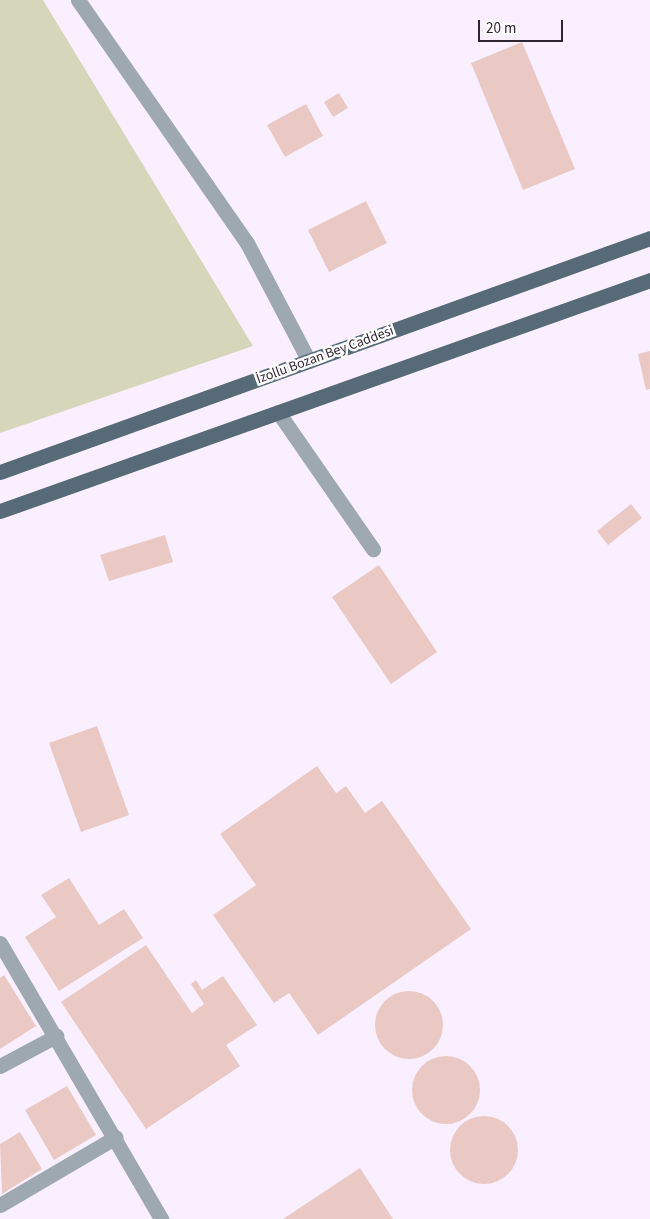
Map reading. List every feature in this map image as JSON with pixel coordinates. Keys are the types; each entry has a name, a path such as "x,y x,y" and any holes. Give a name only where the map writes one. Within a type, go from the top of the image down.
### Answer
{"main road":[{"name":"İzollu Bozan Bey Caddesi","path":"0,472 650,238"},
{"path":"0,511 650,280"}],"street":[{"path":"78,0 248,243 309,361"},
{"path":"278,412 373,549"},
{"path":"0,943 116,1137 161,1219"},
{"path":"0,1066 56,1036"},
{"path":"0,1205 116,1137"}],"green space":[{"path":"0,0 43,0 253,346 0,433"}],"building":[{"path":"522,42 575,169 523,190 471,63"},
{"path":"339,93 348,108 333,117 324,102"},
{"path":"306,104 323,136 285,157 267,125"},
{"path":"366,201 387,243 329,272 308,230"},
{"path":"650,351 650,389 646,390 638,354"},
{"path":"631,504 642,518 608,545 597,531"},
{"path":"165,535 173,562 109,581 100,555"},
{"path":"379,565 437,652 391,684 332,597"},
{"path":"97,726 129,815 81,832 49,743"},
{"path":"317,766 336,793 346,786 365,813 382,801 471,929 318,1035 289,993 274,1003 213,915 256,885 220,834"},
{"path":"69,878 99,925 124,909 143,938 59,991 25,937 56,917 41,895"},
{"path":"146,945 192,1013 204,1004 191,984 196,980 202,990 223,976 257,1025 226,1045 240,1066 146,1129 61,1002"},
{"path":"4,975 36,1026 0,1049 0,978"},
{"path":"409,991 422,993 433,1001 441,1012 443,1025 441,1038 433,1049 422,1057 409,1059 396,1057 385,1049 377,1038 375,1025 377,1012 385,1001 396,993"},
{"path":"446,1056 459,1058 470,1066 478,1077 480,1090 478,1103 470,1114 459,1122 446,1124 433,1122 422,1114 414,1103 412,1090 414,1077 422,1066 433,1058"},
{"path":"67,1086 96,1135 54,1160 25,1110"},
{"path":"484,1116 497,1118 508,1126 516,1137 518,1150 516,1163 508,1174 497,1182 484,1184 471,1182 460,1174 452,1163 450,1150 452,1137 460,1126 471,1118"},
{"path":"20,1132 42,1169 2,1194 0,1144"},
{"path":"360,1168 393,1219 283,1219"}]}
